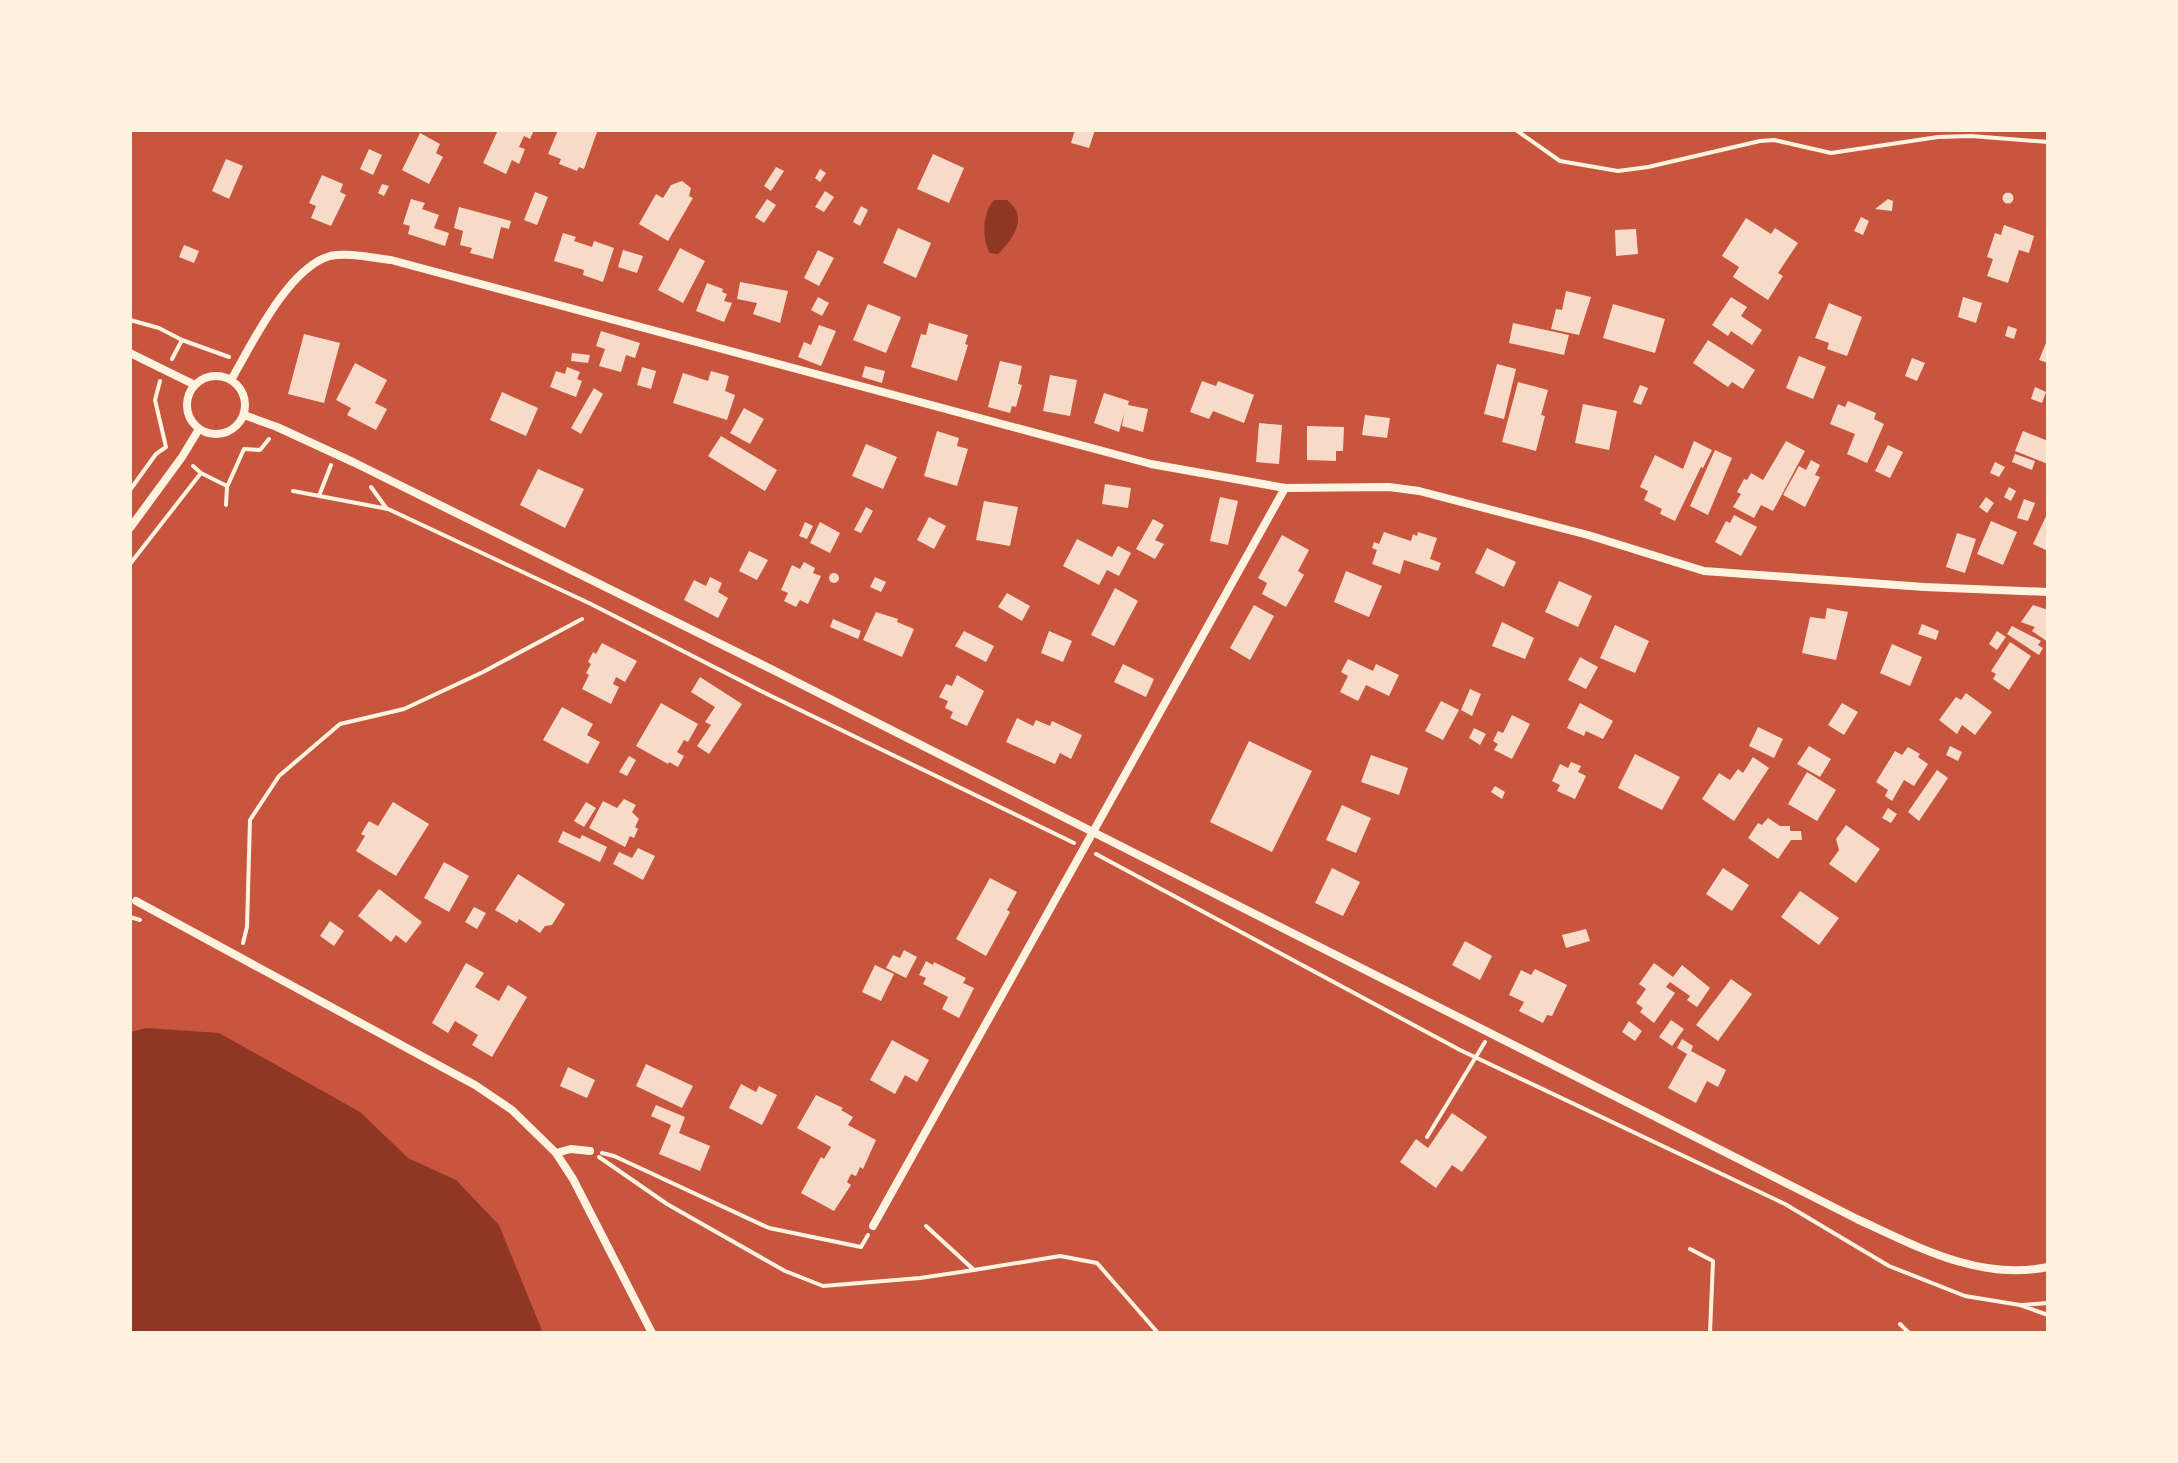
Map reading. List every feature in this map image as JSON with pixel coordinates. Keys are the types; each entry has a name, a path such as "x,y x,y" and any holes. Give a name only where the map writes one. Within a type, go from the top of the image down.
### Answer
{"street":[{"path":"231,380 277,305 309,268 334,255 391,260 1151,464 1285,488 1389,487 1419,491 1588,535 1704,571 1924,587 2048,592"},
{"path":"130,353 195,385"},
{"path":"212,376 231,380 244,395 244,415 230,431 209,434 199,429 188,413 189,393 195,385 212,376"},
{"path":"244,415 335,454 775,671 1857,1219 1947,1260 1988,1269 2032,1270 2048,1267"},
{"path":"130,528 199,429"},
{"path":"873,1226 1285,488"},
{"path":"136,901 475,1085 512,1110 556,1153 573,1179 652,1333"},
{"path":"556,1153 571,1149 590,1151"}],"path":[{"path":"1516,130 1560,161 1618,171 1774,140 1831,153 1938,137 1971,136 2048,142"},
{"path":"130,320 159,328 182,340 242,361"},
{"path":"182,340 165,370 155,400 166,447 201,473 227,487"},
{"path":"226,505 227,487 244,449 260,450 277,427"},
{"path":"130,490 156,454 166,447"},
{"path":"319,496 335,454"},
{"path":"130,564 201,473"},
{"path":"293,491 388,509 591,604 763,692 1085,849 1552,1096 1785,1204 1889,1266 1965,1296 2020,1305 2048,1315"},
{"path":"240,958 247,927 250,820 279,776 340,724 404,709 483,672 582,619"},
{"path":"1427,1137 1491,1034"},
{"path":"590,1151 614,1156 769,1228 861,1247 873,1226"},
{"path":"590,1151 667,1204 785,1271 823,1286 920,1278 1060,1256 1097,1263 1158,1333"},
{"path":"926,1226 974,1270"},
{"path":"1690,1249 1713,1261 1710,1333"},
{"path":"2020,1305 2048,1303"},
{"path":"1900,1324 1909,1333"}],"shaded area":[{"path":"994,200 1007,200 1014,207 1018,220 1014,234 998,254 990,253 984,233 987,211"},
{"path":"146,1028 219,1033 360,1112 408,1158 456,1180 499,1225 543,1333 130,1333 130,1032"}],"building":[{"path":"498,130 534,130 530,139 524,136 519,147 525,149 519,164 512,160 506,174 483,163"},
{"path":"558,130 597,132 584,169 579,167 577,171 559,164 561,159 548,154"},
{"path":"1075,130 1095,130 1089,148 1071,143"},
{"path":"420,133 440,144 436,153 443,157 429,184 402,170"},
{"path":"369,149 382,155 373,175 360,169"},
{"path":"933,154 964,168 949,203 917,189"},
{"path":"226,159 243,166 229,199 212,191"},
{"path":"776,167 784,171 771,191 764,186"},
{"path":"820,169 826,173 820,182 815,178"},
{"path":"322,175 343,184 340,192 346,195 331,226 311,218 316,206 309,203"},
{"path":"682,181 691,188 689,196 693,198 668,241 639,224 656,194 663,198 671,185"},
{"path":"382,184 389,186 384,196 378,193"},
{"path":"825,191 834,197 824,212 815,207"},
{"path":"535,192 548,197 537,225 524,220"},
{"path":"2008,193 2013,198 2008,203 2003,198"},
{"path":"411,199 425,203 422,209 439,215 434,228 449,233 445,246 408,234 410,226 403,224"},
{"path":"767,199 776,205 764,223 755,217"},
{"path":"1888,199 1893,201 1892,211 1875,209"},
{"path":"861,206 868,210 860,226 853,222"},
{"path":"459,207 511,221 509,229 501,227 493,259 470,253 472,248 460,245 463,231 454,228"},
{"path":"1861,217 1869,221 1863,235 1854,231"},
{"path":"1746,218 1771,234 1775,228 1798,243 1778,273 1783,276 1768,300 1733,277 1739,267 1722,256"},
{"path":"2004,225 2034,236 2029,253 2019,250 2008,283 1987,276 1993,259 1987,257 1995,233 2001,235"},
{"path":"898,228 931,243 916,278 883,263"},
{"path":"1636,229 1638,254 1616,256 1615,230"},
{"path":"563,233 576,237 574,241 592,247 594,241 614,248 603,282 583,275 584,270 554,261"},
{"path":"184,245 199,251 194,263 179,257"},
{"path":"680,248 705,261 683,303 658,290"},
{"path":"623,250 643,256 637,273 618,267"},
{"path":"818,250 834,258 819,286 804,278"},
{"path":"740,282 788,291 780,323 753,314 757,303 737,299"},
{"path":"707,283 723,289 722,292 727,294 724,301 732,303 724,322 696,311"},
{"path":"1566,291 1591,297 1579,335 1551,329 1556,309 1562,310"},
{"path":"818,297 829,303 822,316 811,310"},
{"path":"1731,297 1747,307 1741,316 1762,330 1752,345 1731,331 1728,336 1712,325"},
{"path":"1963,297 1982,303 1976,323 1958,317"},
{"path":"1829,303 1862,317 1847,356 1827,349 1829,343 1815,338"},
{"path":"868,304 901,317 886,353 853,340"},
{"path":"1613,304 1665,319 1655,353 1603,338"},
{"path":"929,323 968,335 957,381 911,367 921,334 926,335"},
{"path":"1513,323 1569,335 1564,355 1509,343"},
{"path":"819,325 836,331 821,366 798,357 804,342 811,345"},
{"path":"2008,326 2017,329 2014,339 2005,336"},
{"path":"601,331 640,343 635,358 626,355 621,372 599,366 605,349 596,346"},
{"path":"304,334 340,343 324,403 288,394"},
{"path":"2048,338 2048,363 2039,360"},
{"path":"1708,340 1755,370 1743,389 1732,382 1728,387 1693,363"},
{"path":"572,353 590,355 588,363 571,361"},
{"path":"1799,356 1826,367 1813,399 1786,388"},
{"path":"1912,358 1925,363 1917,381 1905,376"},
{"path":"1000,361 1022,366 1018,384 1022,385 1016,407 1012,406 1010,413 988,407"},
{"path":"355,363 387,380 375,403 387,409 376,430 347,415 351,408 336,400"},
{"path":"1497,364 1516,369 1504,419 1484,414"},
{"path":"865,366 885,371 882,383 862,377"},
{"path":"567,367 580,372 577,379 582,381 576,397 550,387 556,371 565,374"},
{"path":"642,367 656,371 651,389 637,385"},
{"path":"711,371 729,376 725,391 735,395 727,420 673,403 683,373 708,381"},
{"path":"1050,375 1077,380 1070,416 1043,411"},
{"path":"1202,381 1216,386 1218,381 1254,395 1244,423 1213,411 1209,419 1190,412"},
{"path":"1518,382 1548,390 1536,451 1502,442"},
{"path":"1640,385 1648,388 1641,405 1633,402"},
{"path":"2035,387 2046,392 2042,403 2031,399"},
{"path":"594,388 603,394 581,434 571,428"},
{"path":"502,392 538,408 526,436 490,420"},
{"path":"1104,393 1129,401 1128,405 1148,409 1143,432 1122,426 1124,414 1119,432 1094,423"},
{"path":"1848,401 1876,413 1874,419 1884,424 1867,463 1847,454 1855,434 1830,424 1838,404 1845,407"},
{"path":"1583,404 1617,411 1609,450 1575,443"},
{"path":"744,408 764,419 750,444 730,433"},
{"path":"1365,415 1390,418 1387,438 1362,435"},
{"path":"1259,423 1282,425 1279,464 1256,462"},
{"path":"1307,426 1344,427 1343,451 1336,451 1336,461 1307,460"},
{"path":"937,431 959,438 957,446 968,449 957,486 924,476"},
{"path":"2023,431 2048,441 2048,464 2015,451"},
{"path":"721,436 777,470 765,491 708,456"},
{"path":"1694,441 1712,450 1675,521 1660,514 1662,509 1644,500 1648,491 1640,487 1655,455 1683,469"},
{"path":"1786,441 1805,451 1773,511 1761,505 1754,518 1733,507 1741,494 1737,492 1744,479 1747,480 1751,473 1763,480"},
{"path":"866,444 897,457 883,489 852,476"},
{"path":"1888,445 1903,452 1890,478 1875,471"},
{"path":"1715,450 1732,458 1708,515 1690,506"},
{"path":"2015,454 2035,461 2032,470 2012,462"},
{"path":"1811,460 1820,465 1815,475 1820,477 1805,507 1783,495 1799,466 1806,470"},
{"path":"1995,462 2005,467 1999,477 1990,473"},
{"path":"538,469 584,489 565,528 520,505"},
{"path":"1105,484 1131,488 1128,508 1102,504"},
{"path":"2009,487 2016,491 2011,501 2004,497"},
{"path":"1220,497 1238,501 1228,545 1210,541"},
{"path":"1986,497 1994,503 1987,513 1979,507"},
{"path":"2024,499 2035,503 2028,521 2017,518"},
{"path":"984,501 1018,507 1010,546 976,540"},
{"path":"866,507 873,511 861,533 854,530"},
{"path":"2048,512 2048,551 2033,544"},
{"path":"1734,515 1757,527 1741,556 1715,542 1726,521 1730,523"},
{"path":"929,517 946,526 934,549 917,540"},
{"path":"1153,519 1164,525 1155,540 1164,544 1155,559 1136,549"},
{"path":"1991,521 2017,532 2003,565 1977,554"},
{"path":"805,522 813,526 807,539 799,536"},
{"path":"820,522 840,533 830,553 810,543"},
{"path":"1384,532 1411,541 1413,534 1417,536 1418,532 1437,538 1430,559 1441,563 1438,571 1404,560 1400,574 1372,564 1377,550 1372,548 1374,542 1379,544"},
{"path":"1957,533 1976,539 1965,573 1946,567"},
{"path":"1282,535 1309,550 1298,571 1304,575 1286,607 1262,594 1267,583 1258,578"},
{"path":"1077,539 1112,557 1118,546 1131,553 1119,576 1107,570 1099,585 1063,566"},
{"path":"1487,548 1516,562 1504,587 1475,573"},
{"path":"749,551 768,560 757,580 739,571"},
{"path":"804,562 815,568 813,573 821,576 808,604 800,600 796,607 784,601 788,593 781,590 792,565 800,569"},
{"path":"1346,571 1382,586 1369,617 1334,602"},
{"path":"834,573 839,578 834,583 829,578"},
{"path":"710,577 722,583 718,592 728,598 718,618 684,600 694,580 706,586"},
{"path":"875,577 886,582 881,592 870,587"},
{"path":"1559,581 1592,596 1578,627 1545,612"},
{"path":"1115,588 1138,601 1114,646 1091,635"},
{"path":"1007,593 1030,606 1022,621 998,607"},
{"path":"1254,605 1274,616 1250,660 1230,648"},
{"path":"2033,605 2048,610 2048,642 2032,631 2035,627 2021,622"},
{"path":"1827,608 1848,612 1836,660 1802,653 1810,617 1825,619"},
{"path":"876,612 898,619 897,622 914,629 902,657 863,640"},
{"path":"833,619 861,631 858,639 830,627"},
{"path":"1502,622 1534,638 1525,659 1492,646"},
{"path":"1922,624 1939,631 1936,640 1918,634"},
{"path":"1615,625 1649,641 1635,673 1600,658"},
{"path":"2012,626 2041,641 2038,645 2043,648 2039,655 2007,634"},
{"path":"964,631 994,646 986,662 955,646"},
{"path":"1049,631 1072,641 1063,662 1041,653"},
{"path":"1997,631 2006,637 1997,650 1989,644"},
{"path":"2010,642 2031,656 2009,690 1993,679 1996,674 1991,671"},
{"path":"602,643 637,661 625,682 616,677 613,684 619,687 611,704 582,689 589,675 586,673 591,664 588,662"},
{"path":"1892,644 1922,657 1910,686 1880,673"},
{"path":"1580,657 1598,667 1586,689 1568,680"},
{"path":"1348,659 1373,671 1376,664 1399,675 1389,696 1366,685 1358,701 1340,692 1348,676 1341,672"},
{"path":"1123,664 1154,679 1146,697 1114,682"},
{"path":"957,675 984,691 967,726 950,718 953,712 945,708 948,701 939,697 946,684 952,686"},
{"path":"700,677 742,704 709,754 697,746 711,725 705,722 715,707 691,692"},
{"path":"1470,689 1481,694 1472,716 1461,710"},
{"path":"1966,693 1992,712 1975,735 1962,725 1957,734 1939,720 1956,697 1961,700"},
{"path":"1441,701 1459,710 1443,740 1425,731"},
{"path":"661,703 698,724 688,742 684,740 677,752 684,756 678,767 636,746"},
{"path":"1580,703 1613,721 1603,739 1586,731 1584,736 1567,728"},
{"path":"1842,703 1858,712 1844,735 1828,725"},
{"path":"562,707 593,724 587,735 600,742 588,764 543,740"},
{"path":"1512,715 1530,724 1512,759 1494,750 1498,744 1493,741 1498,731 1503,733"},
{"path":"1017,718 1033,726 1036,720 1050,726 1052,721 1082,735 1071,759 1060,753 1055,764 1006,742"},
{"path":"1758,727 1783,739 1774,758 1749,746"},
{"path":"1474,728 1486,734 1480,745 1469,738"},
{"path":"1249,741 1312,771 1272,852 1210,822"},
{"path":"1809,746 1831,759 1820,777 1797,764"},
{"path":"1950,746 1962,752 1958,761 1946,755"},
{"path":"1908,747 1920,754 1918,757 1928,764 1914,786 1904,780 1892,801 1885,796 1888,790 1876,782 1895,751 1902,755"},
{"path":"1635,754 1680,777 1662,810 1618,788"},
{"path":"1371,755 1408,768 1399,795 1361,782"},
{"path":"629,756 636,760 627,776 619,772"},
{"path":"1753,757 1769,768 1734,821 1702,799 1719,773 1730,780 1738,769 1743,773"},
{"path":"1571,762 1581,766 1578,772 1586,776 1575,799 1557,791 1560,785 1552,781 1560,764 1568,768"},
{"path":"1937,770 1948,778 1919,821 1908,812"},
{"path":"1807,772 1836,790 1817,821 1788,804"},
{"path":"1495,786 1505,792 1502,799 1491,792"},
{"path":"624,799 636,805 632,812 639,819 634,838 630,836 625,847 589,828 603,801 617,808"},
{"path":"393,802 429,824 396,876 356,851 369,821 378,826"},
{"path":"586,802 596,808 584,827 574,821"},
{"path":"1342,805 1371,818 1356,853 1326,840"},
{"path":"1888,808 1897,814 1891,823 1882,818"},
{"path":"1768,818 1780,826 1790,826 1790,831 1801,831 1802,840 1791,840 1778,859 1748,838 1758,823 1762,825"},
{"path":"1846,825 1880,849 1856,883 1829,864 1839,850 1836,839"},
{"path":"563,831 580,839 582,835 607,847 600,862 558,842"},
{"path":"638,848 655,856 643,880 613,864 619,852 632,858"},
{"path":"444,862 469,876 449,912 424,898"},
{"path":"1332,868 1360,882 1343,916 1315,903"},
{"path":"1723,868 1749,885 1732,911 1706,894"},
{"path":"518,874 565,904 552,925 545,926 540,933 519,919 517,923 495,910"},
{"path":"990,878 1017,892 1007,910 1010,912 986,956 956,939"},
{"path":"379,889 422,922 406,943 396,935 391,942 358,916"},
{"path":"1800,891 1839,918 1819,945 1781,917"},
{"path":"474,907 486,913 477,929 465,922"},
{"path":"330,921 344,931 334,946 320,936"},
{"path":"1586,929 1590,941 1566,948 1562,935"},
{"path":"1465,941 1492,956 1480,980 1452,965"},
{"path":"904,950 917,957 906,978 886,968 893,955 900,958"},
{"path":"926,961 966,978 963,983 974,988 959,1018 942,1009 948,997 923,984 926,978 919,975"},
{"path":"466,963 484,973 475,987 499,1001 508,985 527,997 492,1057 472,1045 478,1035 455,1021 448,1033 432,1023"},
{"path":"1654,963 1673,977 1682,965 1710,988 1697,1007 1687,1000 1690,996 1670,982 1666,987 1675,993 1654,1023 1640,1012 1643,1008 1636,1003 1646,989 1639,984"},
{"path":"875,965 894,974 881,1001 862,992"},
{"path":"1535,969 1567,985 1552,1016 1547,1015 1543,1023 1519,1011 1524,1002 1509,995 1521,970 1531,975"},
{"path":"1731,979 1752,994 1718,1041 1696,1025"},
{"path":"1671,1020 1684,1029 1672,1046 1659,1037"},
{"path":"1629,1021 1642,1031 1635,1041 1622,1032"},
{"path":"1682,1039 1693,1046 1691,1051 1726,1070 1718,1087 1707,1081 1696,1103 1668,1088 1687,1054 1677,1048"},
{"path":"892,1040 929,1060 917,1082 905,1075 895,1094 870,1080"},
{"path":"646,1064 693,1086 682,1108 636,1086"},
{"path":"568,1067 595,1080 587,1098 560,1086"},
{"path":"741,1084 756,1092 759,1086 777,1095 762,1125 729,1108"},
{"path":"816,1095 843,1108 841,1110 853,1117 848,1125 876,1140 863,1169 860,1167 856,1176 851,1174 847,1182 851,1185 834,1211 801,1193 821,1157 824,1159 831,1147 797,1128"},
{"path":"656,1105 685,1117 679,1133 710,1146 700,1171 659,1154 671,1125 651,1116"},
{"path":"1452,1113 1487,1137 1462,1172 1452,1165 1436,1188 1400,1162 1416,1139 1428,1148"}]}
